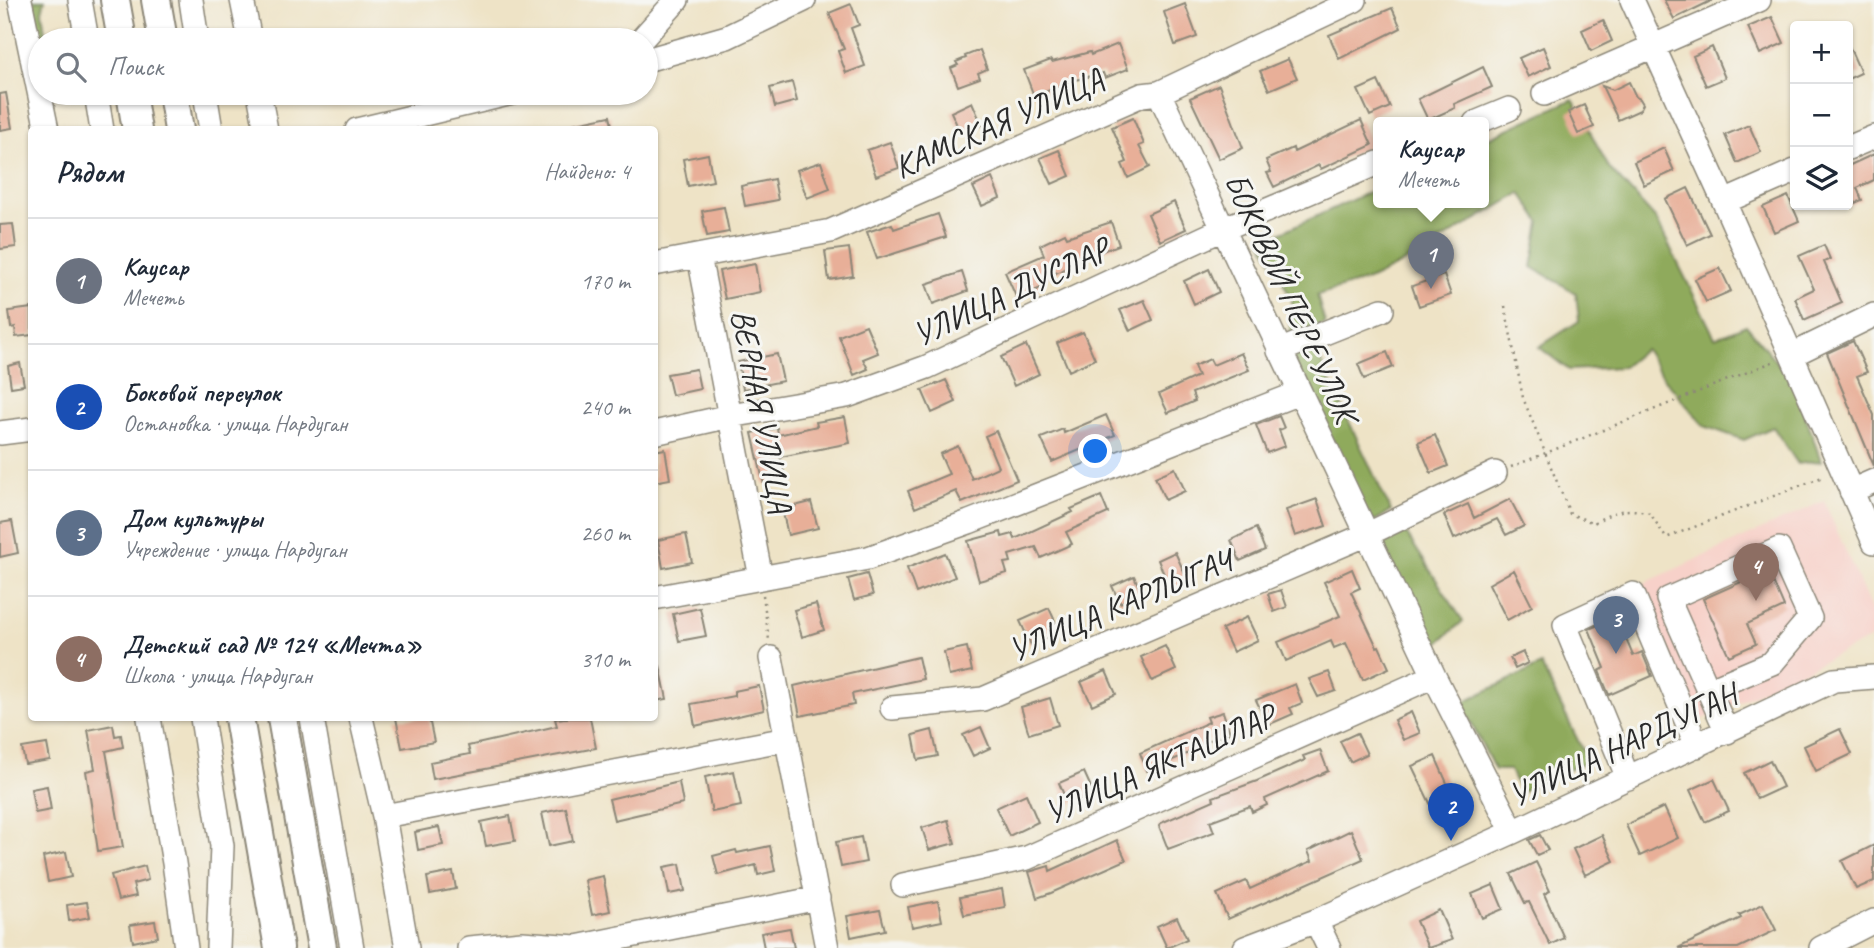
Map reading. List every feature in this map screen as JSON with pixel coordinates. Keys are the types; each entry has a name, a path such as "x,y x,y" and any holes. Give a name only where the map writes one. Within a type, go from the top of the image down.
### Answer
{"main road":[{"path":"115,0 120,28"},
{"path":"156,0 161,28"},
{"path":"133,105 136,126"},
{"path":"175,105 178,126"},
{"path":"240,721 279,948"},
{"path":"283,721 322,948"}],"street":[{"path":"20,0 28,39"},
{"path":"80,0 85,28"},
{"path":"191,0 195,28"},
{"path":"242,0 248,28"},
{"path":"651,28 677,0"},
{"path":"658,57 727,37 804,0"},
{"name":"КАМСКАЯ УЛИЦА","path":"658,263 831,231 1142,95 1159,93 1355,0"},
{"path":"1632,0 1874,542"},
{"path":"1544,94 1759,0"},
{"name":"БОКОВОЙ ПЕРЕУЛОК","path":"1159,93 1434,676 1513,832"},
{"path":"42,105 46,126"},
{"path":"98,105 101,126"},
{"path":"207,105 210,126"},
{"path":"261,105 265,126"},
{"path":"374,126 462,105"},
{"path":"1489,117 1509,108"},
{"path":"1850,147 1874,137"},
{"name":"УЛИЦА ДУСЛАР","path":"658,432 730,416 846,396 927,368 1223,229 1373,165"},
{"path":"1724,202 1790,173"},
{"name":"ВЕРНАЯ УЛИЦА","path":"699,256 761,578"},
{"path":"1279,351 1382,310"},
{"path":"1792,355 1874,315"},
{"path":"658,596 868,558 982,517 1299,393"},
{"path":"0,433 28,430"},
{"name":"УЛИЦА КАРЛЫГАЧ","path":"891,708 982,699 1368,534 1495,473"},
{"path":"1851,491 1874,481"},
{"path":"1708,690 1772,663 1810,618 1779,550 1668,599 1708,690 1727,732"},
{"path":"1628,778 1565,625 1633,594 1697,746"},
{"path":"771,658 827,948"},
{"name":"УЛИЦА ЯКТАШЛАР","path":"903,885 1027,858 1434,676"},
{"name":"УЛИЦА НАРДУГАН","path":"1245,948 1316,921 1513,832 1834,680 1874,677"},
{"path":"150,721 186,948"},
{"path":"202,721 222,846 218,948"},
{"path":"313,721 352,948"},
{"path":"362,721 384,816 407,948"},
{"path":"384,816 787,739"},
{"path":"469,948 523,943 576,947 818,898"},
{"path":"1316,921 1329,948"},
{"path":"1821,948 1874,921"}],"path":[{"path":"1505,306 1523,398 1570,514 1594,523 1606,515 1630,508 1650,513 1666,537 1842,469"},
{"path":"1495,473 1792,355"},
{"path":"761,578 771,658"}],"shaded area":[{"path":"1824,501 1874,616 1874,637 1697,722 1638,586"}],"green space":[{"path":"29,0 45,0 42,11 44,28 35,28"},
{"path":"1573,99 1609,168 1656,219 1715,338 1746,325 1794,383 1821,461 1798,464 1773,427 1744,440 1704,426 1662,376 1645,349 1623,367 1569,370 1539,347 1579,321 1576,293 1532,267 1540,222 1521,193 1399,265 1368,280 1317,295 1325,324 1289,339 1292,300 1262,241 1373,190 1373,208 1489,208 1489,138"},
{"path":"1314,347 1391,511 1371,523 1292,357"},
{"path":"1404,530 1463,621 1431,649 1381,544"},
{"path":"1541,665 1588,761 1520,792 1510,770 1495,770 1461,703"}],"building":[{"path":"1664,0 1713,0 1674,19"},
{"path":"851,4 859,25 851,28 865,66 846,73 838,51 844,49 829,13"},
{"path":"1185,4 1197,37 1175,45 1164,12"},
{"path":"1392,8 1401,28 1339,59 1329,35"},
{"path":"1772,17 1784,43 1760,54 1748,27"},
{"path":"1603,20 1612,41 1591,51 1582,30"},
{"path":"1118,44 1128,69 1105,78 1103,73 1060,84 1061,86 1034,96 1024,70 1051,60 1052,62 1090,52 1091,55"},
{"path":"1543,47 1551,66 1528,77 1519,58"},
{"path":"1712,47 1725,78 1706,86 1693,56"},
{"path":"980,50 987,69 978,73 980,78 958,86 951,68 958,65 956,62 966,58 965,56"},
{"path":"1853,55 1861,73 1853,77"},
{"path":"1288,59 1297,78 1269,90 1260,71"},
{"path":"1483,67 1492,87 1454,104 1455,108 1435,117 1427,117 1418,99"},
{"path":"1378,81 1390,107 1370,116 1358,90"},
{"path":"792,82 797,101 775,107 770,88"},
{"path":"1629,82 1636,97 1643,104 1640,110 1618,120 1602,86 1613,90"},
{"path":"1219,85 1243,148 1219,159 1190,98"},
{"path":"6,93 12,128 0,130 0,94"},
{"path":"972,102 982,125 961,134 951,112"},
{"path":"1584,105 1594,127 1578,134 1568,112"},
{"path":"610,116 612,126 572,126"},
{"path":"1133,118 1144,144 1139,146 1150,167 1128,178 1122,164 1127,162 1112,127"},
{"path":"1361,120 1372,145 1321,169 1319,165 1274,187 1267,173 1271,172 1266,160 1293,148 1294,152"},
{"path":"1749,125 1761,152 1737,163 1725,135"},
{"path":"890,142 899,168 876,176 867,150"},
{"path":"1664,148 1674,171 1644,185 1634,162"},
{"path":"1059,150 1070,176 1052,184 1040,158"},
{"path":"708,154 713,181 688,186 683,159"},
{"path":"1874,154 1874,180 1857,188 1862,200 1853,204 1853,164"},
{"path":"821,162 830,189 807,198 797,170"},
{"path":"992,178 1000,198 982,206 973,187"},
{"path":"774,179 778,200 745,206 741,186"},
{"path":"1688,188 1710,234 1687,245 1665,199"},
{"path":"1788,196 1790,210 1794,210 1799,221 1774,232 1763,207"},
{"path":"1174,202 1186,229 1160,241 1148,214"},
{"path":"724,207 729,232 707,236 702,211"},
{"path":"938,214 946,237 877,259 867,232 892,224 894,229"},
{"path":"1111,222 1119,245 1077,260 1078,263 1040,280 1043,287 1017,299 1005,272 1044,255 1040,245 1065,233 1067,237"},
{"path":"13,224 16,247 0,249 0,225"},
{"path":"1824,245 1830,259 1824,262 1842,303 1804,320 1795,298 1814,289 1799,256"},
{"path":"849,248 853,276 829,280 825,251"},
{"path":"755,264 760,292 725,299 719,271"},
{"path":"1720,268 1731,291 1706,302 1695,279"},
{"path":"1209,269 1219,292 1194,304 1184,281"},
{"path":"962,272 968,291 933,304 926,284"},
{"path":"1444,275 1451,295 1419,306 1412,286"},
{"path":"1144,300 1153,320 1130,331 1120,310"},
{"path":"28,309 28,336 16,337 15,327 11,328 9,311"},
{"path":"866,325 878,353 863,359 868,369 854,375 839,336"},
{"path":"1083,332 1095,359 1069,371 1057,343"},
{"path":"1853,341 1867,372 1857,376 1874,415 1874,466 1827,353"},
{"path":"1026,345 1039,374 1014,386 1001,357"},
{"path":"1387,352 1393,367 1364,379 1358,364"},
{"path":"1241,353 1249,370 1192,393 1195,401 1168,413 1159,394 1198,376 1194,366 1210,359 1213,365"},
{"path":"777,354 783,381 743,389 738,362"},
{"path":"20,363 24,385 11,387 8,366"},
{"path":"696,369 700,389 672,395 667,374"},
{"path":"946,380 956,402 932,413 922,390"},
{"path":"1106,415 1115,435 1052,462 1041,438 1063,429 1064,433"},
{"path":"1279,416 1284,428 1279,430 1285,446 1267,453 1256,425"},
{"path":"845,417 850,443 780,457 786,480 764,485 752,433 777,428 778,435 817,426 816,422"},
{"path":"996,431 1017,480 962,503 956,491 915,508 908,491 949,474 940,454 958,446 972,479 998,467 985,436"},
{"path":"1435,435 1448,466 1431,473 1418,442"},
{"path":"665,449 670,479 658,481 658,450"},
{"path":"1175,468 1185,491 1165,500 1155,477"},
{"path":"1101,496 1108,513 1066,532 1072,544 1041,558 1036,547 1009,555 1011,562 1004,563 1007,573 979,581 968,541 1001,532 1002,537 1013,534 1015,539"},
{"path":"1317,499 1326,526 1295,536 1286,510"},
{"path":"1510,499 1524,526 1506,535 1497,519 1454,539 1444,515 1468,504 1474,518"},
{"path":"811,502 818,528 788,535 782,509"},
{"path":"12,521 18,553 0,557 0,523"},
{"path":"1256,528 1265,550 1240,561 1231,540"},
{"path":"686,534 692,562 663,568 658,540"},
{"path":"1175,552 1189,583 1171,591 1158,560"},
{"path":"945,553 955,577 916,593 907,568"},
{"path":"1352,569 1360,588 1351,592 1389,668 1363,680 1346,643 1334,648 1331,641 1286,661 1278,642 1340,616 1324,582"},
{"path":"1514,570 1532,606 1507,620 1489,584"},
{"path":"1768,570 1784,607 1747,624 1756,644 1729,656 1703,599"},
{"path":"867,574 873,595 854,600 848,579"},
{"path":"1134,576 1142,593 1120,603 1112,586"},
{"path":"1281,590 1287,607 1274,612 1268,594"},
{"path":"816,604 824,630 802,637 794,610"},
{"path":"700,608 706,636 679,641 673,614"},
{"path":"1049,608 1060,632 1031,645 1020,621"},
{"path":"1247,617 1258,640 1233,652 1222,629"},
{"path":"1617,617 1633,656 1642,652 1652,676 1609,695 1599,671 1605,668 1589,629"},
{"path":"1165,646 1176,670 1152,681 1141,657"},
{"path":"967,647 972,671 949,676 944,652"},
{"path":"1523,652 1528,663 1515,669 1510,658"},
{"path":"918,657 923,679 852,694 854,705 800,716 794,686"},
{"path":"658,666 660,666 667,699 658,700"},
{"path":"1106,671 1116,694 1092,705 1081,682"},
{"path":"1329,672 1336,691 1318,697 1309,679"},
{"path":"1295,684 1302,703 1290,708 1293,714 1268,725 1256,700"},
{"path":"759,686 764,710 695,726 691,704 734,696 734,691"},
{"path":"1050,698 1058,725 1029,734 1021,707"},
{"path":"1223,712 1230,733 1206,741 1208,745 1147,771 1140,753 1209,722 1207,717"},
{"path":"1411,712 1420,733 1403,740 1394,720"},
{"path":"397,721 430,721 434,742 402,748"},
{"path":"556,721 591,721 596,748 433,779 430,762 470,754 468,746 557,726"},
{"path":"113,725 115,736 121,735 123,747 106,751 123,847 98,851 86,771 95,769 88,730"},
{"path":"981,727 990,748 973,756 963,735"},
{"path":"1840,729 1852,754 1816,771 1804,746"},
{"path":"932,730 938,756 918,760 913,735"},
{"path":"1357,733 1367,754 1350,762 1340,741"},
{"path":"47,744 50,760 25,764 22,748"},
{"path":"1320,750 1328,771 1265,799 1267,805 1252,812 1250,806 1210,821 1214,832 1168,849 1159,826 1161,823 1214,800 1213,797 1305,760 1303,756"},
{"path":"1435,756 1462,817 1441,826 1412,766"},
{"path":"1770,760 1783,787 1757,799 1744,773"},
{"path":"734,771 741,806 712,812 705,777"},
{"path":"1084,772 1094,794 1068,805 1059,783"},
{"path":"1714,779 1729,811 1705,822 1690,790"},
{"path":"679,782 683,804 614,820 609,799"},
{"path":"47,786 51,810 35,813 31,789"},
{"path":"1026,794 1038,822 1009,836 996,808"},
{"path":"1664,807 1678,838 1640,856 1626,825"},
{"path":"566,808 573,841 549,846 542,813"},
{"path":"510,816 515,841 486,846 481,822"},
{"path":"948,820 955,843 929,850 922,828"},
{"path":"439,827 443,845 418,850 415,832"},
{"path":"1351,830 1363,859 1228,919 1217,894 1246,881 1250,889 1312,861 1308,851"},
{"path":"1540,835 1548,850 1537,855 1529,840"},
{"path":"1602,835 1614,861 1585,875 1573,849"},
{"path":"861,837 866,862 841,867 836,842"},
{"path":"1117,840 1126,860 1037,898 1029,872 1049,866 1050,871"},
{"path":"1874,845 1874,881 1856,889 1842,861"},
{"path":"770,846 775,871 758,875 756,865 718,875 713,856"},
{"path":"66,852 71,877 48,882 43,857"},
{"path":"1536,862 1550,891 1544,894 1564,938 1550,945 1529,902 1525,903 1511,874"},
{"path":"680,864 685,891 669,894 664,867"},
{"path":"145,866 148,880 133,884 136,896 118,900 111,875"},
{"path":"453,872 456,889 430,894 427,877"},
{"path":"603,876 610,911 592,915 585,880"},
{"path":"1493,885 1503,909 1482,918 1472,894"},
{"path":"1002,889 1005,907 964,915 960,897"},
{"path":"938,901 942,921 912,927 908,907"},
{"path":"87,902 90,917 69,921 67,905"},
{"path":"1763,904 1776,930 1738,948 1678,948 1741,918 1739,915"},
{"path":"880,910 885,930 851,937 847,916"},
{"path":"1439,910 1452,940 1428,948 1416,921"},
{"path":"1177,917 1187,939 1167,948 1157,926"},
{"path":"155,921 158,937 133,942 130,925"},
{"path":"790,928 794,948 764,948 761,933"}],"place":[{"name":"Каусар","path":"1431,289"},
{"name":"Детский сад № 124 «Мечта»","path":"1756,601"},
{"name":"Дом культуры","path":"1616,654"},
{"name":"Боковой переулок","path":"1451,841"}]}
